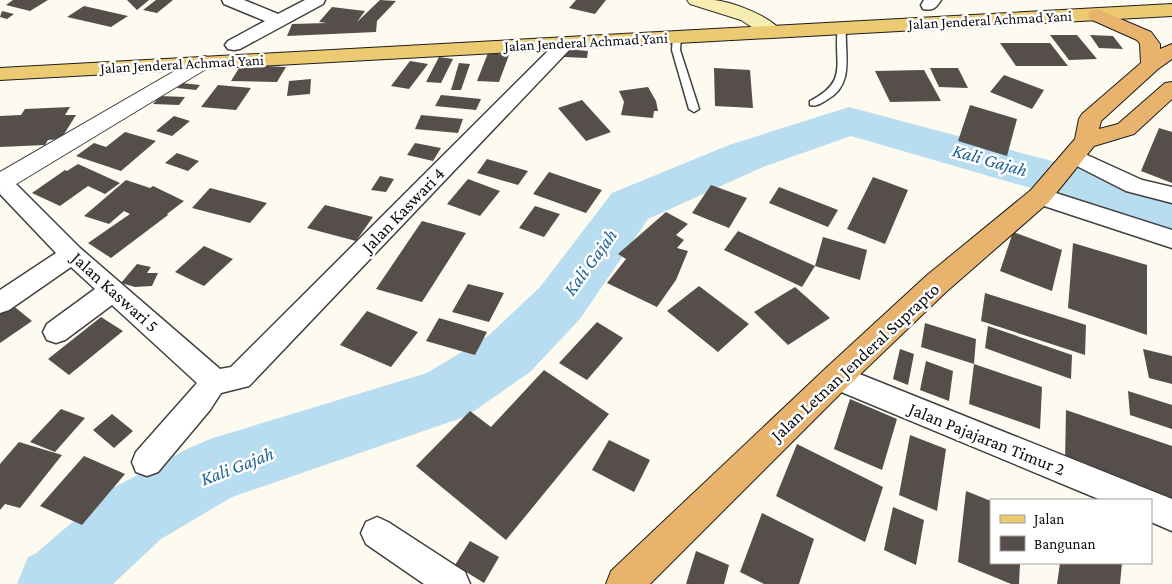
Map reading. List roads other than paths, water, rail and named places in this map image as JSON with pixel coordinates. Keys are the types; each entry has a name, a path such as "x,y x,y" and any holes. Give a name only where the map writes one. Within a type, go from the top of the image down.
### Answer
{"highway":[{"path":"1097,14 1144,36 1150,44 1151,65"},
{"name":"Jalan Letnan Jenderal Suprapto","path":"624,584 837,377 936,284 1043,193 1076,154 1090,119 1151,65 1172,50"},
{"path":"1076,154 1126,129 1172,88"}],"main road":[{"path":"696,0 748,16 771,31"},
{"name":"Jalan Jenderal Achmad Yani","path":"0,58 748,16 931,3 1041,0"},
{"name":"Jalan Jenderal Achmad Yani","path":"0,74 1172,10"}],"street":[{"path":"230,0 280,21"},
{"path":"234,45 317,0"},
{"name":"Jalan Kaswari 4","path":"147,462 200,401 226,379 566,43"},
{"path":"0,183 204,62"},
{"path":"1076,154 1119,178 1144,188 1172,195"},
{"name":"Jalan Kaswari 5","path":"0,183 72,254 113,290 226,379"},
{"path":"1043,193 1172,238"},
{"path":"0,303 72,254"},
{"path":"56,332 113,290"},
{"name":"Jalan Pajajaran Timur 2","path":"837,377 1135,499"},
{"path":"1152,506 1172,515"},
{"path":"377,533 453,584"}],"lane":[{"path":"813,103 833,92 839,82 842,74 840,36 842,27"},
{"path":"677,36 676,50 694,109"}],"waterway":[{"name":"Kali Gajah","path":"55,584 62,581 136,514 213,471 445,396 509,354 560,303 630,206 746,156 849,121 1172,211"}]}
